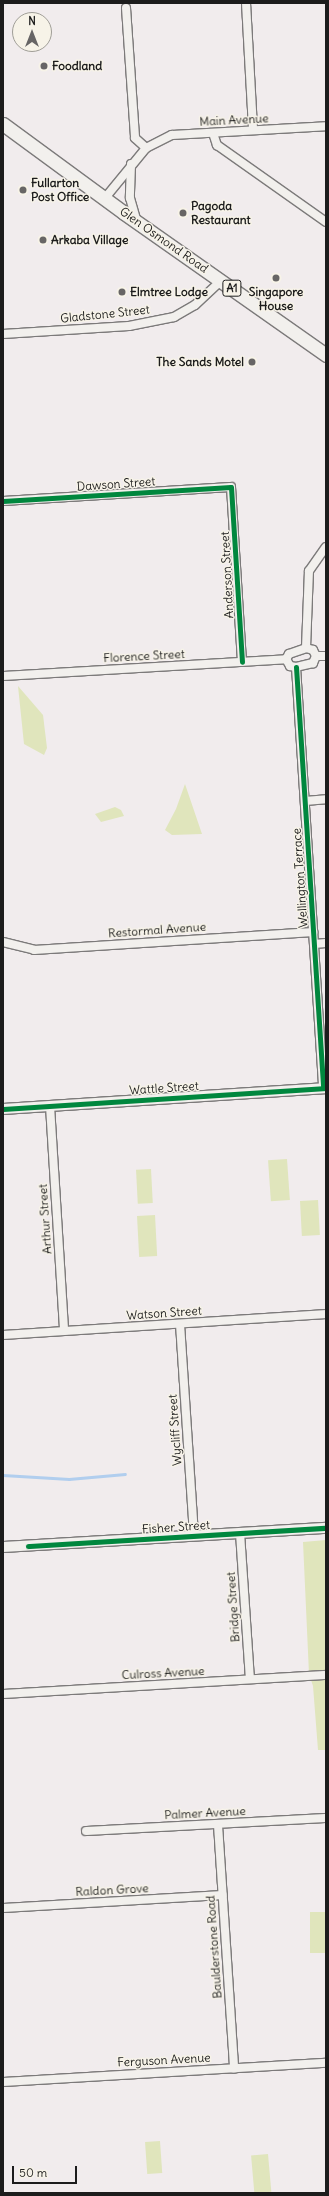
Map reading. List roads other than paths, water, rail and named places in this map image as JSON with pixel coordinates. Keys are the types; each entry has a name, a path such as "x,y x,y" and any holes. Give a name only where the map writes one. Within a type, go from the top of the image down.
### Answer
{"highway":[{"name":"Glen Osmond Road","path":"3,124 326,355"}],"street":[{"path":"246,3 253,130"},
{"path":"126,8 135,138 146,148"},
{"name":"Main Avenue","path":"105,198 146,148 172,135 326,126"},
{"path":"213,133 217,145 326,222"},
{"path":"132,164 130,198 138,222"},
{"name":"Gladstone Street","path":"3,334 129,326 174,317 195,304 221,281"},
{"name":"Dawson Street","path":"3,501 231,487"},
{"name":"Anderson Street","path":"231,487 242,662"},
{"path":"306,648 309,571 326,547"},
{"path":"306,648 313,650 316,656 314,663 296,667 290,666 286,659 289,654 306,648"},
{"path":"316,656 326,656"},
{"name":"Florence Street","path":"3,676 286,659"},
{"name":"Wellington Terrace","path":"296,667 324,1088"},
{"path":"305,801 326,800"},
{"name":"Restormal Avenue","path":"3,942 34,950 313,932"},
{"path":"314,944 326,943"},
{"name":"Wattle Street","path":"3,1109 324,1088"},
{"name":"Arthur Street","path":"50,1106 64,1331"},
{"name":"Watson Street","path":"3,1335 326,1314"},
{"name":"Wycliff Street","path":"180,1324 194,1536"},
{"name":"Fisher Street","path":"3,1548 326,1528"},
{"name":"Bridge Street","path":"240,1533 250,1679"},
{"name":"Culross Avenue","path":"3,1694 324,1676"},
{"name":"Palmer Avenue","path":"86,1832 326,1818"},
{"name":"Baulderstone Road","path":"218,1824 234,2068"},
{"name":"Raldon Grove","path":"3,1908 223,1895"},
{"name":"Ferguson Avenue","path":"3,2082 326,2063"}],"waterway":[{"path":"3,1475 69,1479 125,1474"}],"place":[{"name":"Foodland","path":"44,66"},
{"name":"Fullarton Post Office","path":"23,190"},
{"name":"Pagoda Restaurant","path":"183,213"},
{"name":"Arkaba Village","path":"43,240"},
{"name":"Singapore House","path":"276,278"},
{"name":"Elmtree Lodge","path":"122,292"},
{"name":"The Sands Motel","path":"252,362"}]}
